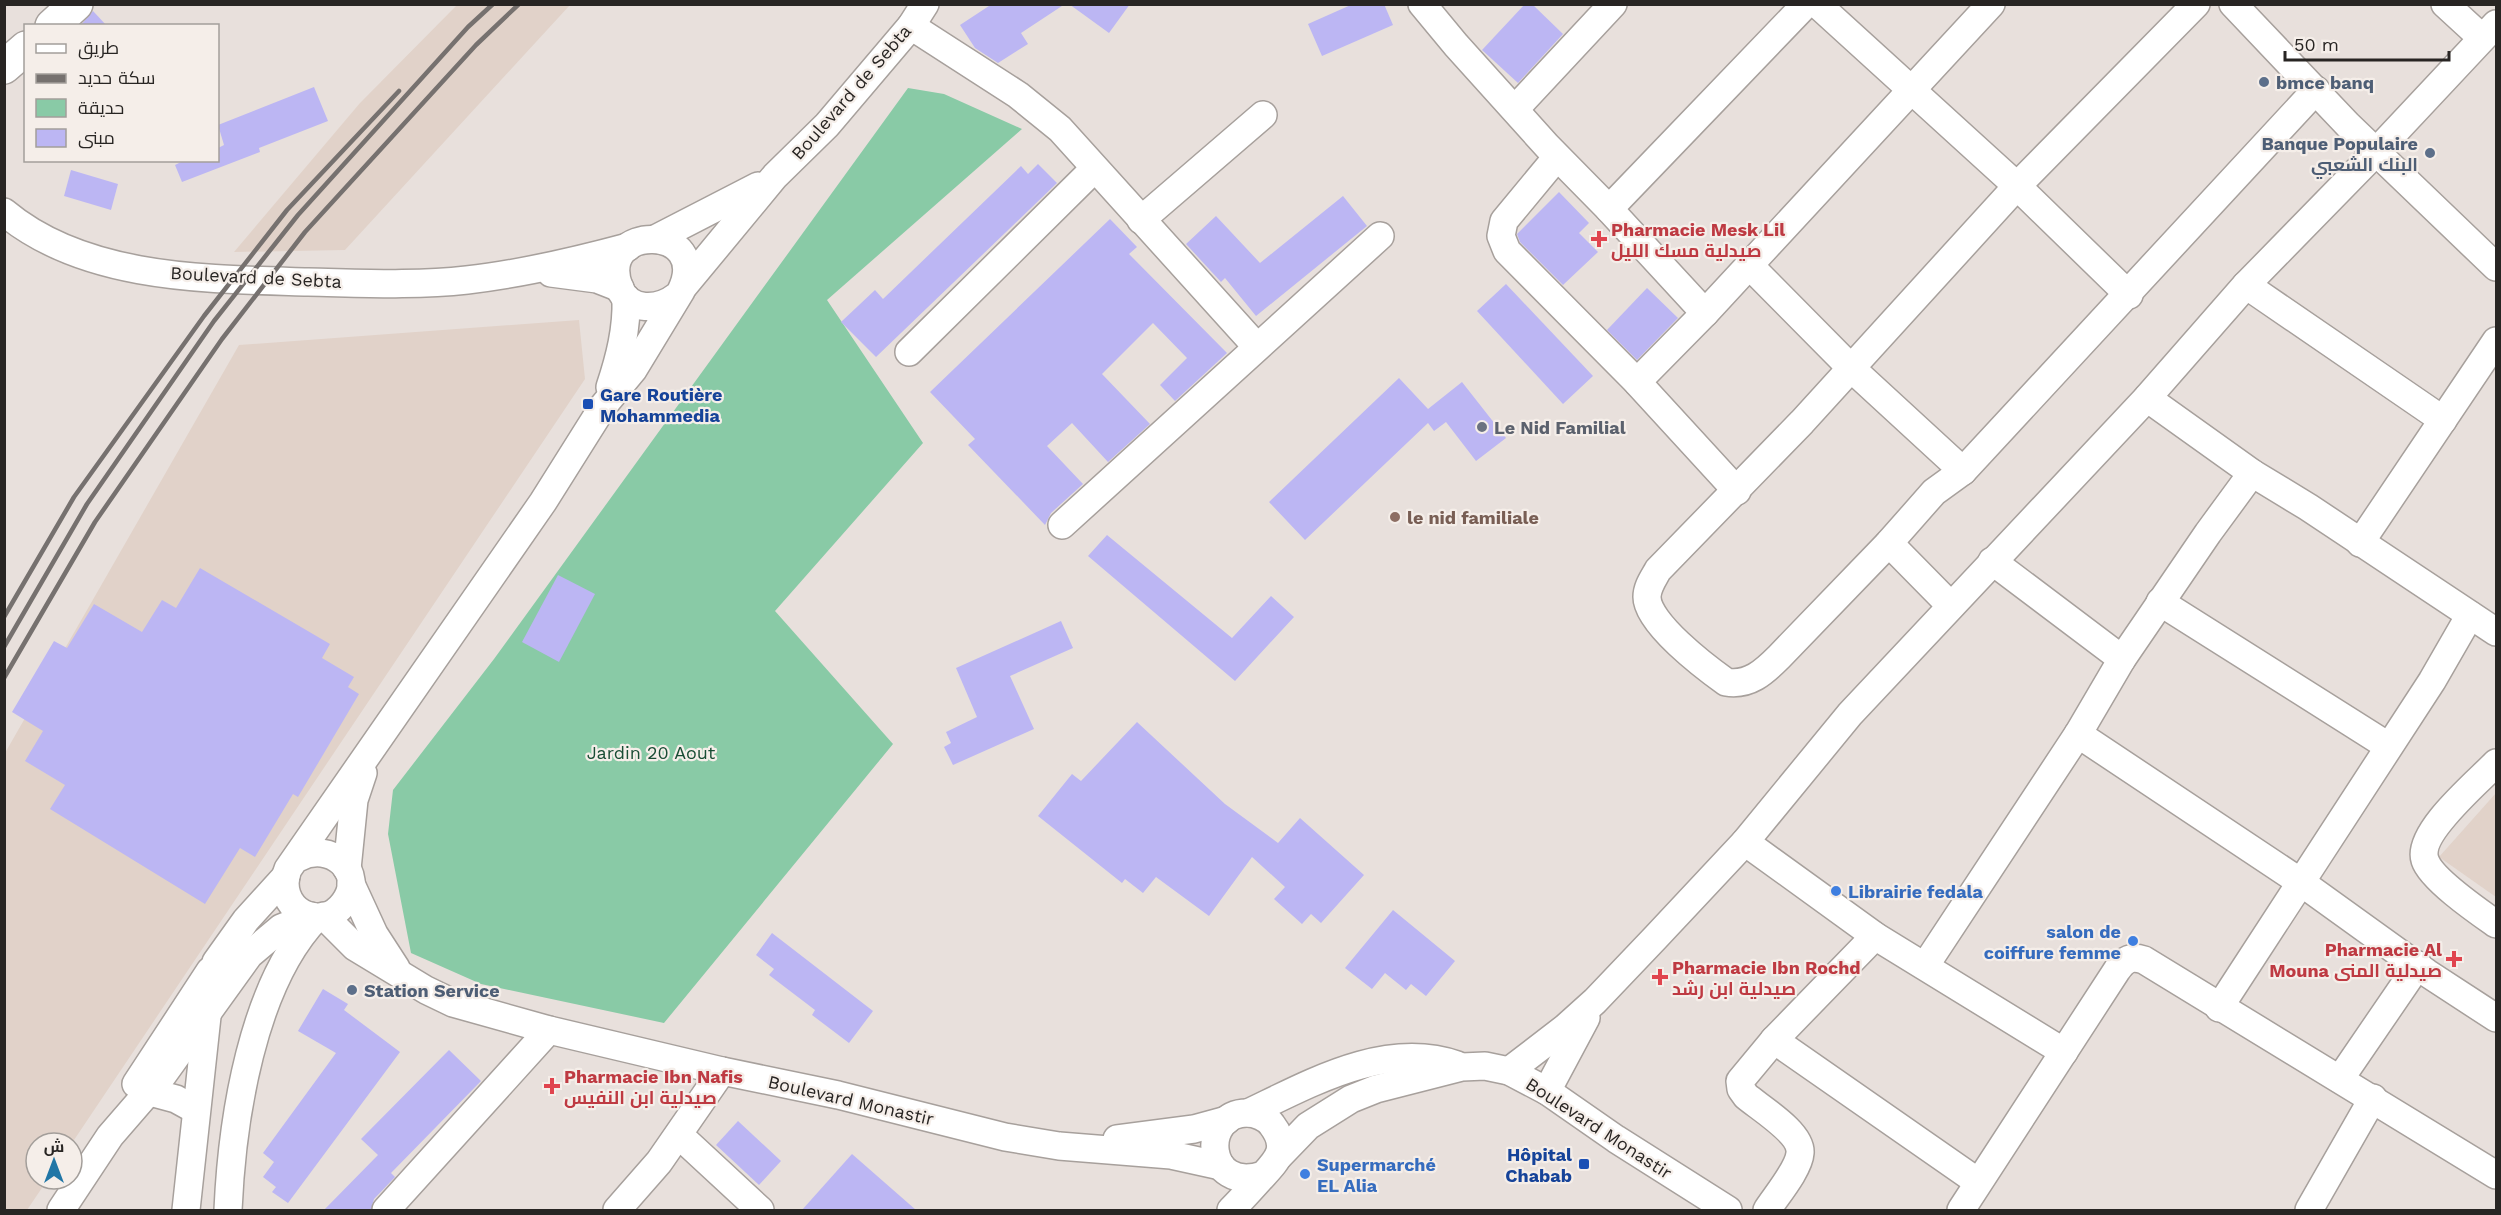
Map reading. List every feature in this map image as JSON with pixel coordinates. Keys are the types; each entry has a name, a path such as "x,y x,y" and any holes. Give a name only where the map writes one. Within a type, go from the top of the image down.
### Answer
{"main road":[{"path":"54,24 76,4"},
{"path":"4,66 24,50"}],"street":[{"path":"1422,4 1557,157 1609,209 1705,313"},
{"path":"1515,109 1613,4"},
{"path":"1609,209 1806,4"},
{"path":"1817,4 1913,89 2129,295"},
{"path":"1636,382 1705,313 1991,4"},
{"path":"2196,4 2017,186 1737,491 1658,570 1648,590 1647,599 1651,610 1667,631 1726,682 1739,684 1767,669 1889,543 1934,492 1963,471 2129,295 2316,90"},
{"path":"2233,4 2376,152 2496,267"},
{"path":"1509,1071 1565,1028 1595,1001 1744,842 1850,714 2147,398 2246,285 2376,152 2489,31 2445,4"},
{"path":"918,15 1060,129 1257,347"},
{"name":"Boulevard de Sebta","path":"604,405 633,370 681,291 775,176 827,125 918,15"},
{"path":"1141,220 1263,115"},
{"path":"1557,157 1504,220 1501,236 1507,251 1636,382 1737,491"},
{"path":"909,352 1094,169"},
{"name":"Boulevard de Sebta","path":"657,238 724,205 775,176"},
{"name":"Boulevard de Sebta","path":"4,212 51,243 86,257 122,266 204,277 283,281 422,283 469,280 628,247"},
{"path":"1062,525 1380,236"},
{"path":"61,1210 110,1136 133,1089 216,962 246,920 292,867 543,501 604,405 620,358 627,316 617,266 621,256 636,241 657,238 672,244 682,255 687,270 681,291 669,303 658,307 636,304 623,293"},
{"path":"1749,265 1851,368 1963,471"},
{"name":"Boulevard de Sebta","path":"521,271 582,276 623,293"},
{"path":"2246,285 2443,420"},
{"path":"2360,543 2496,340"},
{"path":"2147,398 2252,473 2308,507 2360,543 2487,619 2432,681 2219,1008"},
{"path":"1925,966 2078,734 2122,659 2252,473"},
{"path":"1889,543 1951,606"},
{"path":"1992,561 2122,659"},
{"path":"2160,602 2388,746"},
{"path":"2078,734 2302,883 2496,1018"},
{"path":"110,1136 150,1092 249,955 281,928 334,912 343,905 348,896 354,800 370,754"},
{"path":"2496,764 2440,820 2424,849 2425,860 2432,873 2496,924"},
{"path":"1744,842 1875,936 2064,1052"},
{"path":"317,917 295,909 290,902 284,885 292,867 315,851 324,852 334,856 349,877"},
{"name":"Boulevard Monastir","path":"349,877 374,934 404,978"},
{"path":"228,1210 237,1121 249,1061 265,1006 293,946 317,917"},
{"name":"Boulevard Monastir","path":"317,917 355,947 404,978 453,1003 549,1030 722,1071 838,1095 1005,1137 1059,1146 1171,1155 1224,1169"},
{"path":"1767,1210 1798,1161 1800,1146 1793,1134 1746,1096 1741,1089 1740,1081 1774,1040 1875,936"},
{"path":"1961,1210 2117,970 2128,959 2134,957 2144,960 2219,1008 2373,1098 2496,1175"},
{"path":"186,1210 207,1015 216,962"},
{"path":"2340,1079 2418,965"},
{"path":"1547,1091 1571,1042 1595,1001"},
{"path":"386,1210 549,1030"},
{"path":"1774,1040 1978,1182"},
{"name":"Boulevard Monastir","path":"1059,1146 1165,1134 1237,1117 1305,1085 1349,1068 1381,1060 1411,1057 1438,1058 1462,1067"},
{"name":"Boulevard Monastir","path":"1231,1210 1308,1126 1351,1099 1376,1089 1462,1067 1485,1066 1509,1071 1547,1091 1616,1139 1728,1210"},
{"path":"617,1210 680,1135 722,1071"},
{"path":"150,1092 176,1099 196,1110"},
{"path":"2309,1210 2373,1098"},
{"path":"1237,1117 1269,1122 1277,1131 1280,1143 1271,1165 1244,1179 1224,1169 1216,1157 1214,1147 1217,1132 1237,1117"},
{"path":"680,1135 760,1210"},
{"path":"1214,1210 1224,1169"}],"shaded area":[{"path":"457,5 570,5 345,250 234,252 360,103"},
{"path":"579,320 585,379 80,1131 24,1131 24,1191 40,1191 27,1210 5,1210 5,753 239,345"},
{"path":"2496,793 2496,897 2439,857"}],"green space":[{"name":"Jardin 20 Aout","path":"908,88 944,94 1022,129 827,300 923,443 775,611 893,744 664,1023 481,984 411,953 388,834 393,790 494,659"}],"building":[{"path":"992,4 1065,4 1021,33 1028,44 998,63 975,48 960,25"},
{"path":"1069,4 1130,4 1109,33"},
{"path":"1353,4 1384,4 1393,25 1322,56 1308,24"},
{"path":"1525,4 1532,4 1563,34 1518,83 1482,50"},
{"path":"93,11 105,24 82,24"},
{"path":"314,87 328,121 259,148 260,152 182,182 175,165 181,162 219,162 219,148 224,145 219,125"},
{"path":"1038,164 1057,183 876,357 841,322 875,290 883,299 1021,166 1028,174"},
{"path":"71,170 118,184 111,210 64,196"},
{"path":"1559,192 1589,223 1579,233 1598,252 1563,285 1520,242 1517,234"},
{"path":"1343,196 1367,226 1256,316 1225,278 1221,282 1186,244 1216,216 1260,263"},
{"path":"1110,219 1137,247 1129,254 1227,353 1175,401 1160,385 1187,358 1153,323 1102,374 1150,424 1108,462 1072,423 1047,446 1083,484 1051,513 1045,525 968,445 975,439 930,392"},
{"path":"1506,284 1593,376 1563,404 1477,311"},
{"path":"1647,288 1678,318 1637,360 1607,330"},
{"path":"1399,378 1428,409 1462,382 1506,438 1476,461 1446,422 1434,431 1428,423 1305,540 1269,502"},
{"path":"1107,535 1232,638 1271,596 1294,617 1235,681 1088,556"},
{"path":"200,568 330,644 322,658 354,677 348,687 359,694 298,797 293,794 255,857 240,848 205,904 50,809 65,785 25,761 43,731 12,712 54,641 67,648 94,604 142,632 162,600 176,608"},
{"path":"558,575 595,594 559,662 522,642"},
{"path":"1061,621 1073,648 1010,676 1034,729 953,765 944,747 951,743 946,732 977,717 956,668"},
{"path":"1137,722 1225,804 1278,843 1300,818 1364,875 1321,923 1311,914 1302,924 1274,899 1285,887 1252,857 1209,916 1156,877 1143,893 1125,879 1122,883 1038,816 1072,774 1081,781"},
{"path":"1393,910 1455,961 1426,996 1411,984 1406,990 1385,973 1372,989 1345,968"},
{"path":"772,933 873,1011 849,1043 812,1015 815,1010 769,975 774,969 756,955"},
{"path":"323,989 348,1004 344,1010 400,1052 288,1203 272,1192 276,1187 263,1177 274,1162 263,1153 336,1053 298,1031"},
{"path":"449,1050 481,1081 391,1173 395,1177 374,1199 371,1210 324,1210 378,1155 361,1139"},
{"path":"738,1121 781,1161 759,1185 716,1145"},
{"path":"852,1154 916,1210 802,1210"}],"railway":[{"path":"4,647 87,504 214,321 298,215 468,27 493,4"},
{"path":"4,678 95,522 222,339 305,232 476,45 519,4"},
{"path":"4,617 74,497 204,316 287,210 399,91"}],"place":[{"name":"bmce banq","path":"2264,82"},
{"name":"Banque Populaire البنك الشعبي","path":"2430,153"},
{"name":"Pharmacie Mesk Lil صيدلية مسك الليل","path":"1599,239"},
{"name":"Gare Routière Mohammedia","path":"588,404"},
{"name":"Le Nid Familial","path":"1482,427"},
{"name":"le nid familiale","path":"1395,517"},
{"name":"Librairie fedala","path":"1836,891"},
{"name":"salon de coiffure femme","path":"2133,941"},
{"name":"Pharmacie Al Mouna صيدلية المنى","path":"2454,959"},
{"name":"Pharmacie Ibn Rochd صيدلية ابن رشد","path":"1660,977"},
{"name":"Station Service","path":"352,990"},
{"name":"Pharmacie Ibn Nafis صيدلية ابن النفيس","path":"552,1086"},
{"name":"Hôpital Chabab","path":"1584,1164"},
{"name":"Supermarché EL Alia","path":"1305,1174"}]}
